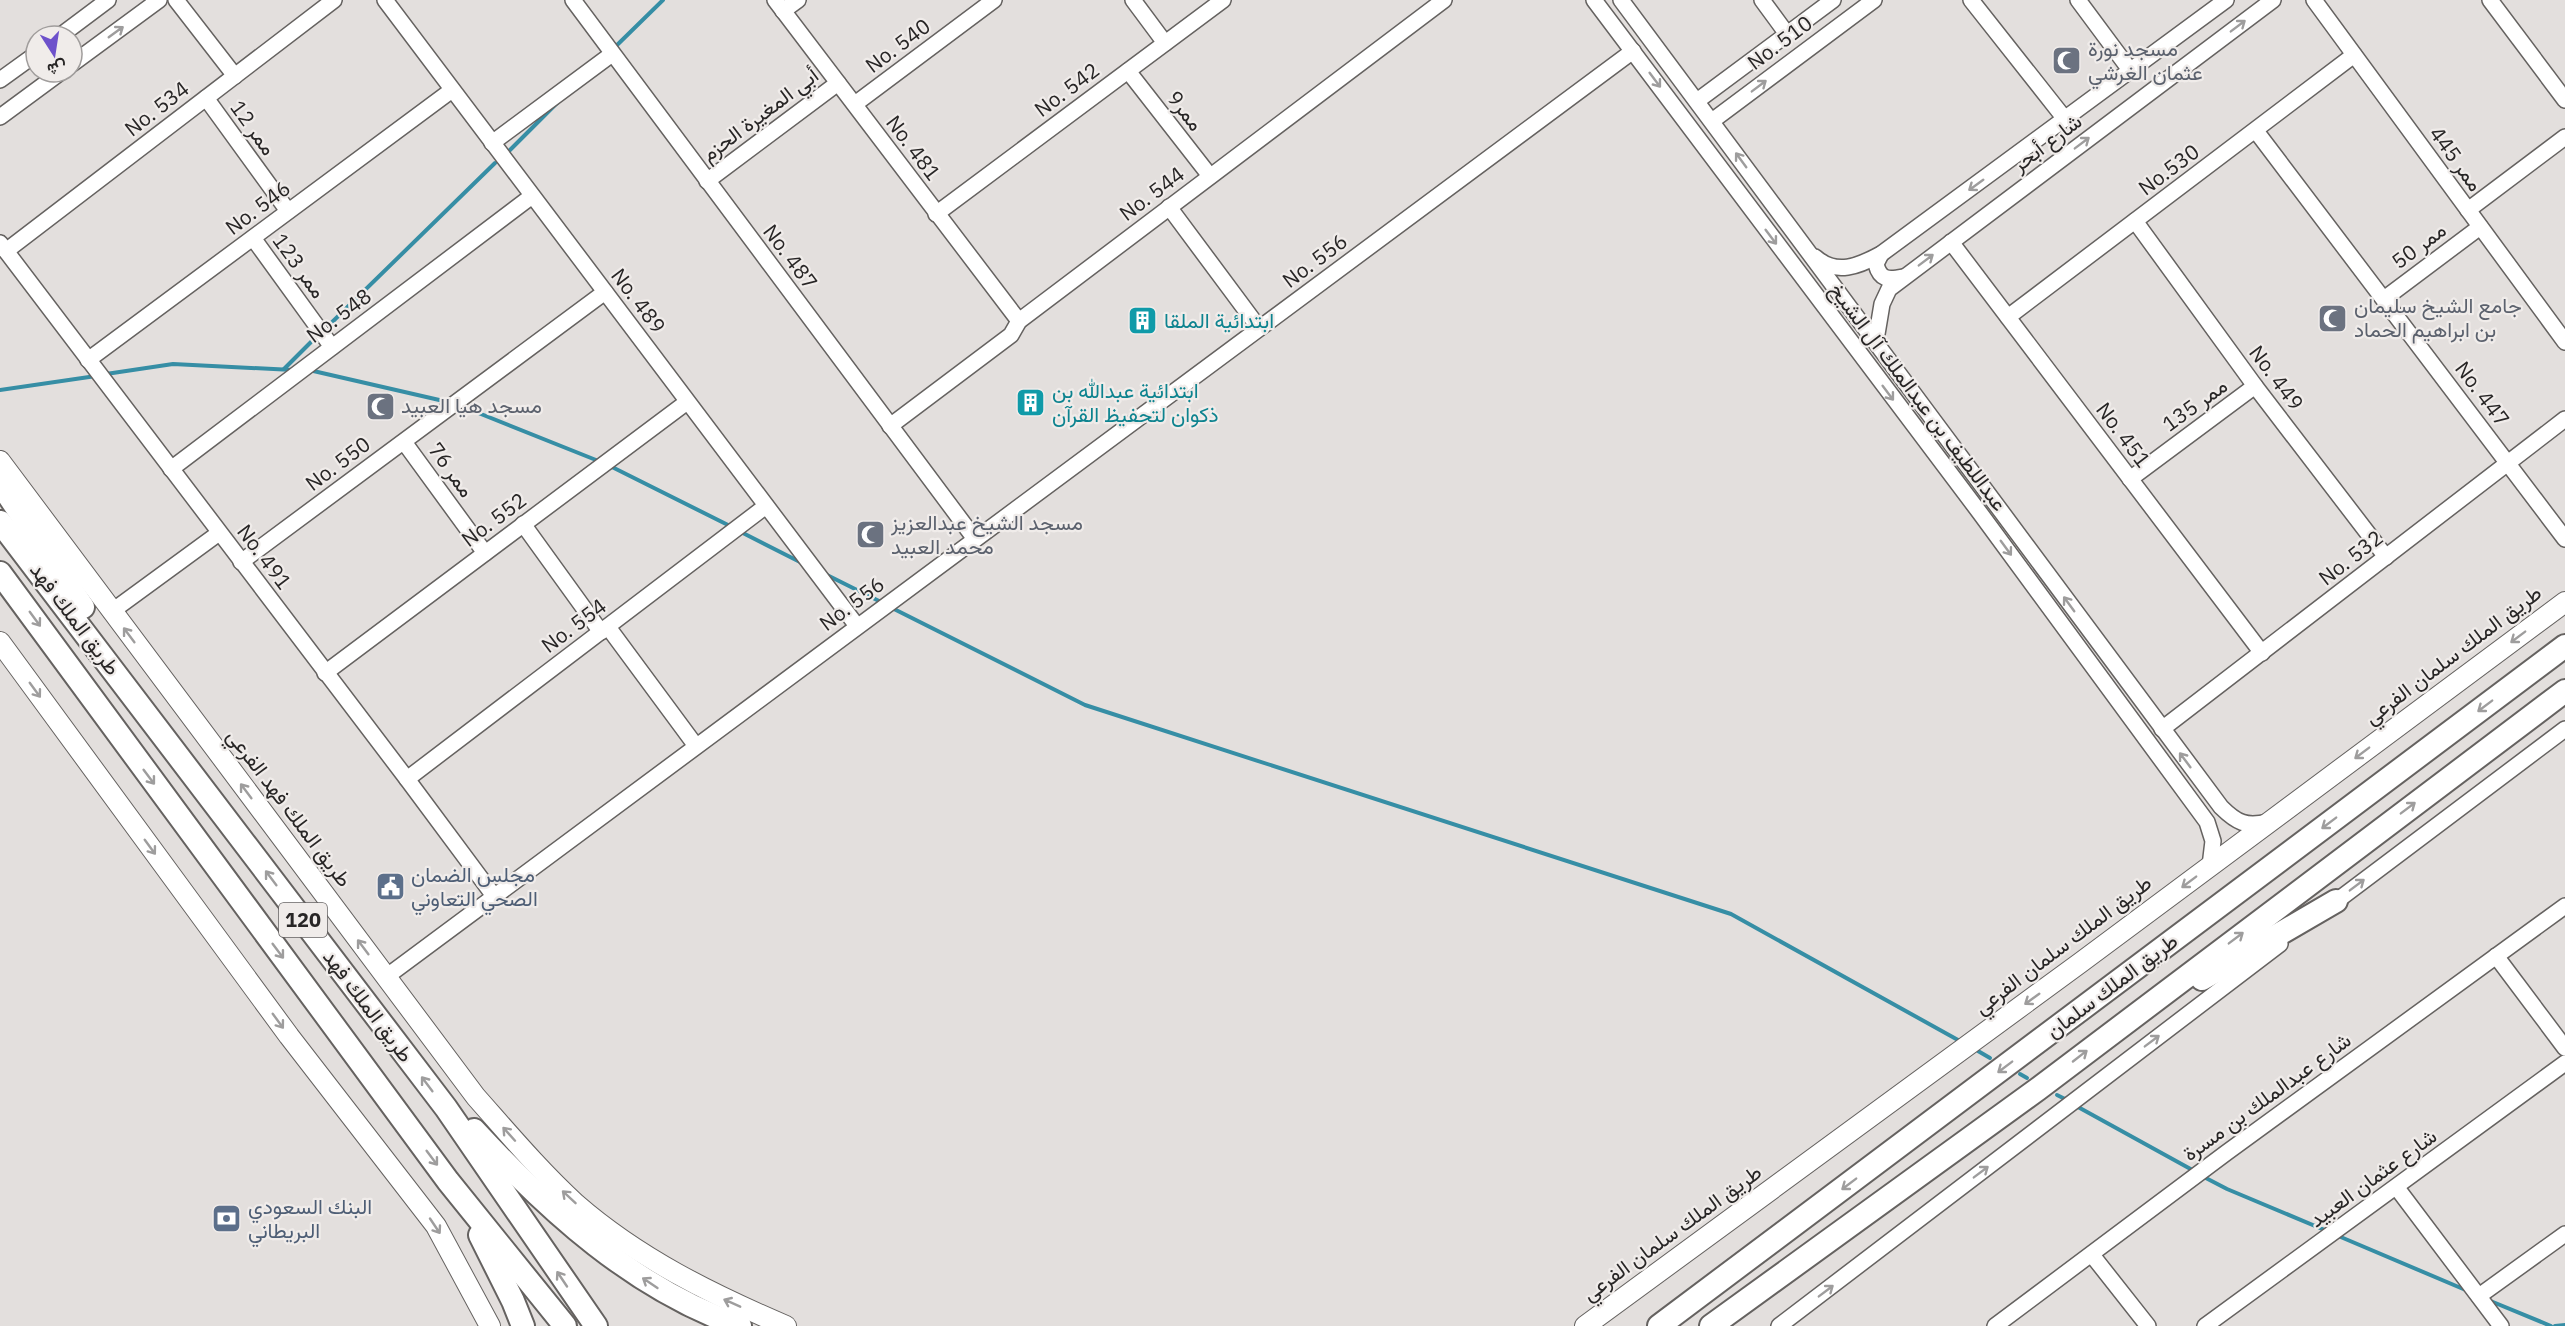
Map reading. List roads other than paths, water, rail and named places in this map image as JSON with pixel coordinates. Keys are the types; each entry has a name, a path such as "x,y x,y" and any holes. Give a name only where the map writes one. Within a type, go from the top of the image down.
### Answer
{"highway":[{"path":"0,483 147,699 159,730"},
{"name":"طريق الملك فهد","path":"0,522 446,1108 596,1326"},
{"name":"طريق الملك فهد","path":"0,573 459,1194 565,1326"},
{"name":"طريق الملك سلمان","path":"1660,1324 2565,646"},
{"name":"طريق الملك سلمان","path":"1711,1326 2038,1089 2565,691"},
{"path":"2110,1033 2336,901"},
{"path":"1736,1326 2038,1089"},
{"path":"446,1108 459,1114 507,1166 590,1242 661,1290 740,1326"},
{"path":"459,1194 513,1301 522,1326"}],"main road":[{"name":"طريق الملك فهد الفرعي","path":"0,461 476,1097 548,1177 578,1205 627,1244 708,1292 786,1326"},
{"name":"طريق الملك سلمان الفرعي","path":"1586,1325 2565,602"},
{"path":"0,642 289,1035 436,1226 490,1326"}],"street":[{"path":"76,24 108,0"},
{"path":"84,55 159,0"},
{"path":"176,0 235,76"},
{"name":"No. 534","path":"3,247 206,98 334,0"},
{"name":"No. 489","path":"385,0 857,626"},
{"name":"No. 487","path":"573,0 975,539"},
{"path":"779,5 798,0"},
{"name":"No. 540","path":"855,104 994,0"},
{"path":"1132,0 1165,43"},
{"name":"No. 542","path":"936,214 1223,0"},
{"name":"No. 544","path":"890,426 1011,335 1019,321 1444,0"},
{"name":"عبداللطيف بن عبدالملك آل الشيخ","path":"1594,0 1980,513 2207,822"},
{"name":"عبداللطيف بن عبدالملك آل الشيخ","path":"1621,0 1801,244 1876,340 2220,807 2230,817 2241,823 2253,825 2271,821"},
{"path":"1762,0 1787,34"},
{"name":"No. 510","path":"1697,101 1833,0"},
{"name":"No. 510","path":"1712,121 1874,0"},
{"path":"1971,0 2065,119"},
{"path":"2078,0 2130,70"},
{"name":"شارع أبحر","path":"1801,244 1825,266 1853,268 1881,254 2226,0"},
{"name":"شارع أبحر","path":"1876,340 1882,304 1889,289 2273,0"},
{"name":"ممر 445","path":"2314,0 2565,342"},
{"path":"2490,0 2565,100"},
{"name":"No. 481","path":"779,5 1019,321"},
{"name":"No. 556","path":"386,976 1633,51"},
{"path":"492,143 612,54"},
{"name":"No.530","path":"2008,317 2354,55"},
{"path":"0,80 24,63"},
{"name":"ممر9","path":"1128,71 1210,176"},
{"name":"أبي المغيرة الحزم","path":"707,181 838,83"},
{"path":"0,117 45,84"},
{"path":"1714,88 1710,102 1712,108 1716,111 1730,107"},
{"name":"No. 546","path":"88,360 452,90"},
{"name":"ممر 12","path":"206,98 288,211"},
{"name":"No. 447","path":"2256,131 2565,539"},
{"path":"2468,210 2565,136"},
{"name":"No. 548","path":"171,469 532,196"},
{"path":"1169,207 1259,328"},
{"name":"No. 449","path":"2135,221 2255,386 2386,557"},
{"name":"ممر 50","path":"2384,298 2480,227"},
{"name":"ممر 123","path":"253,238 332,347"},
{"name":"No. 451","path":"1951,242 2262,653"},
{"name":"No. 491","path":"3,247 494,896"},
{"path":"1881,254 1876,264 1878,273 1883,279 1905,276"},
{"name":"No. 550","path":"241,562 605,292"},
{"name":"ممر 135","path":"2130,479 2255,386"},
{"name":"No. 552","path":"325,673 687,402"},
{"name":"No. 532","path":"2162,729 2565,419"},
{"name":"ممر 76","path":"404,442 485,553"},
{"name":"No. 554","path":"407,779 766,506"},
{"path":"523,524 696,746"},
{"path":"111,612 219,533"},
{"path":"1779,1326 2565,729"},
{"path":"2210,866 2213,841 2207,822 2219,815 2220,807"},
{"name":"شارع عبدالملك بن مسرة","path":"1995,1326 2226,1153 2565,906"},
{"path":"2496,956 2565,1048"},
{"name":"شارع عثمان العبيد","path":"2205,1326 2565,1064"},
{"path":"2397,1188 2501,1326"},
{"path":"2479,1296 2565,1234"},
{"path":"2092,1255 2148,1326"}],"waterway":[{"path":"614,48 663,0"},
{"path":"510,150 557,103"},
{"path":"324,330 495,163"},
{"path":"284,369 318,335"},
{"path":"106,374 173,364 293,370"},
{"path":"309,370 448,402"},
{"path":"0,390 96,376"},
{"path":"461,406 601,462"},
{"path":"608,465 730,526"},
{"path":"739,531 802,563"},
{"path":"825,574 883,603"},
{"path":"890,607 1085,705 1731,914 1958,1040"},
{"path":"1978,1051 1990,1058"},
{"path":"2020,1074 2027,1078"},
{"path":"2057,1095 2065,1099"},
{"path":"2078,1107 2196,1172"},
{"path":"2202,1176 2227,1189 2327,1231"},
{"path":"2336,1235 2468,1291"},
{"path":"2488,1300 2551,1326"},
{"path":"2555,1326 2565,1325"}],"place":[{"name":"مسجد نورة عثمان الغرشي","path":"2067,61"},
{"name":"جامع الشيخ سليمان بن ابراهيم الحماد","path":"2333,318"},
{"name":"ابتدائية الملقا","path":"1143,321"},
{"name":"ابتدائية عبدالله بن ذكوان لتحفيظ القرآن","path":"1031,403"},
{"name":"مسجد هيا العبيد","path":"380,406"},
{"name":"مسجد الشيخ عبدالعزيز محمد العبيد","path":"870,535"},
{"name":"مجلس الضمان الصحي التعاوني","path":"390,887"},
{"name":"البنك السعودي البريطاني","path":"227,1219"}]}
